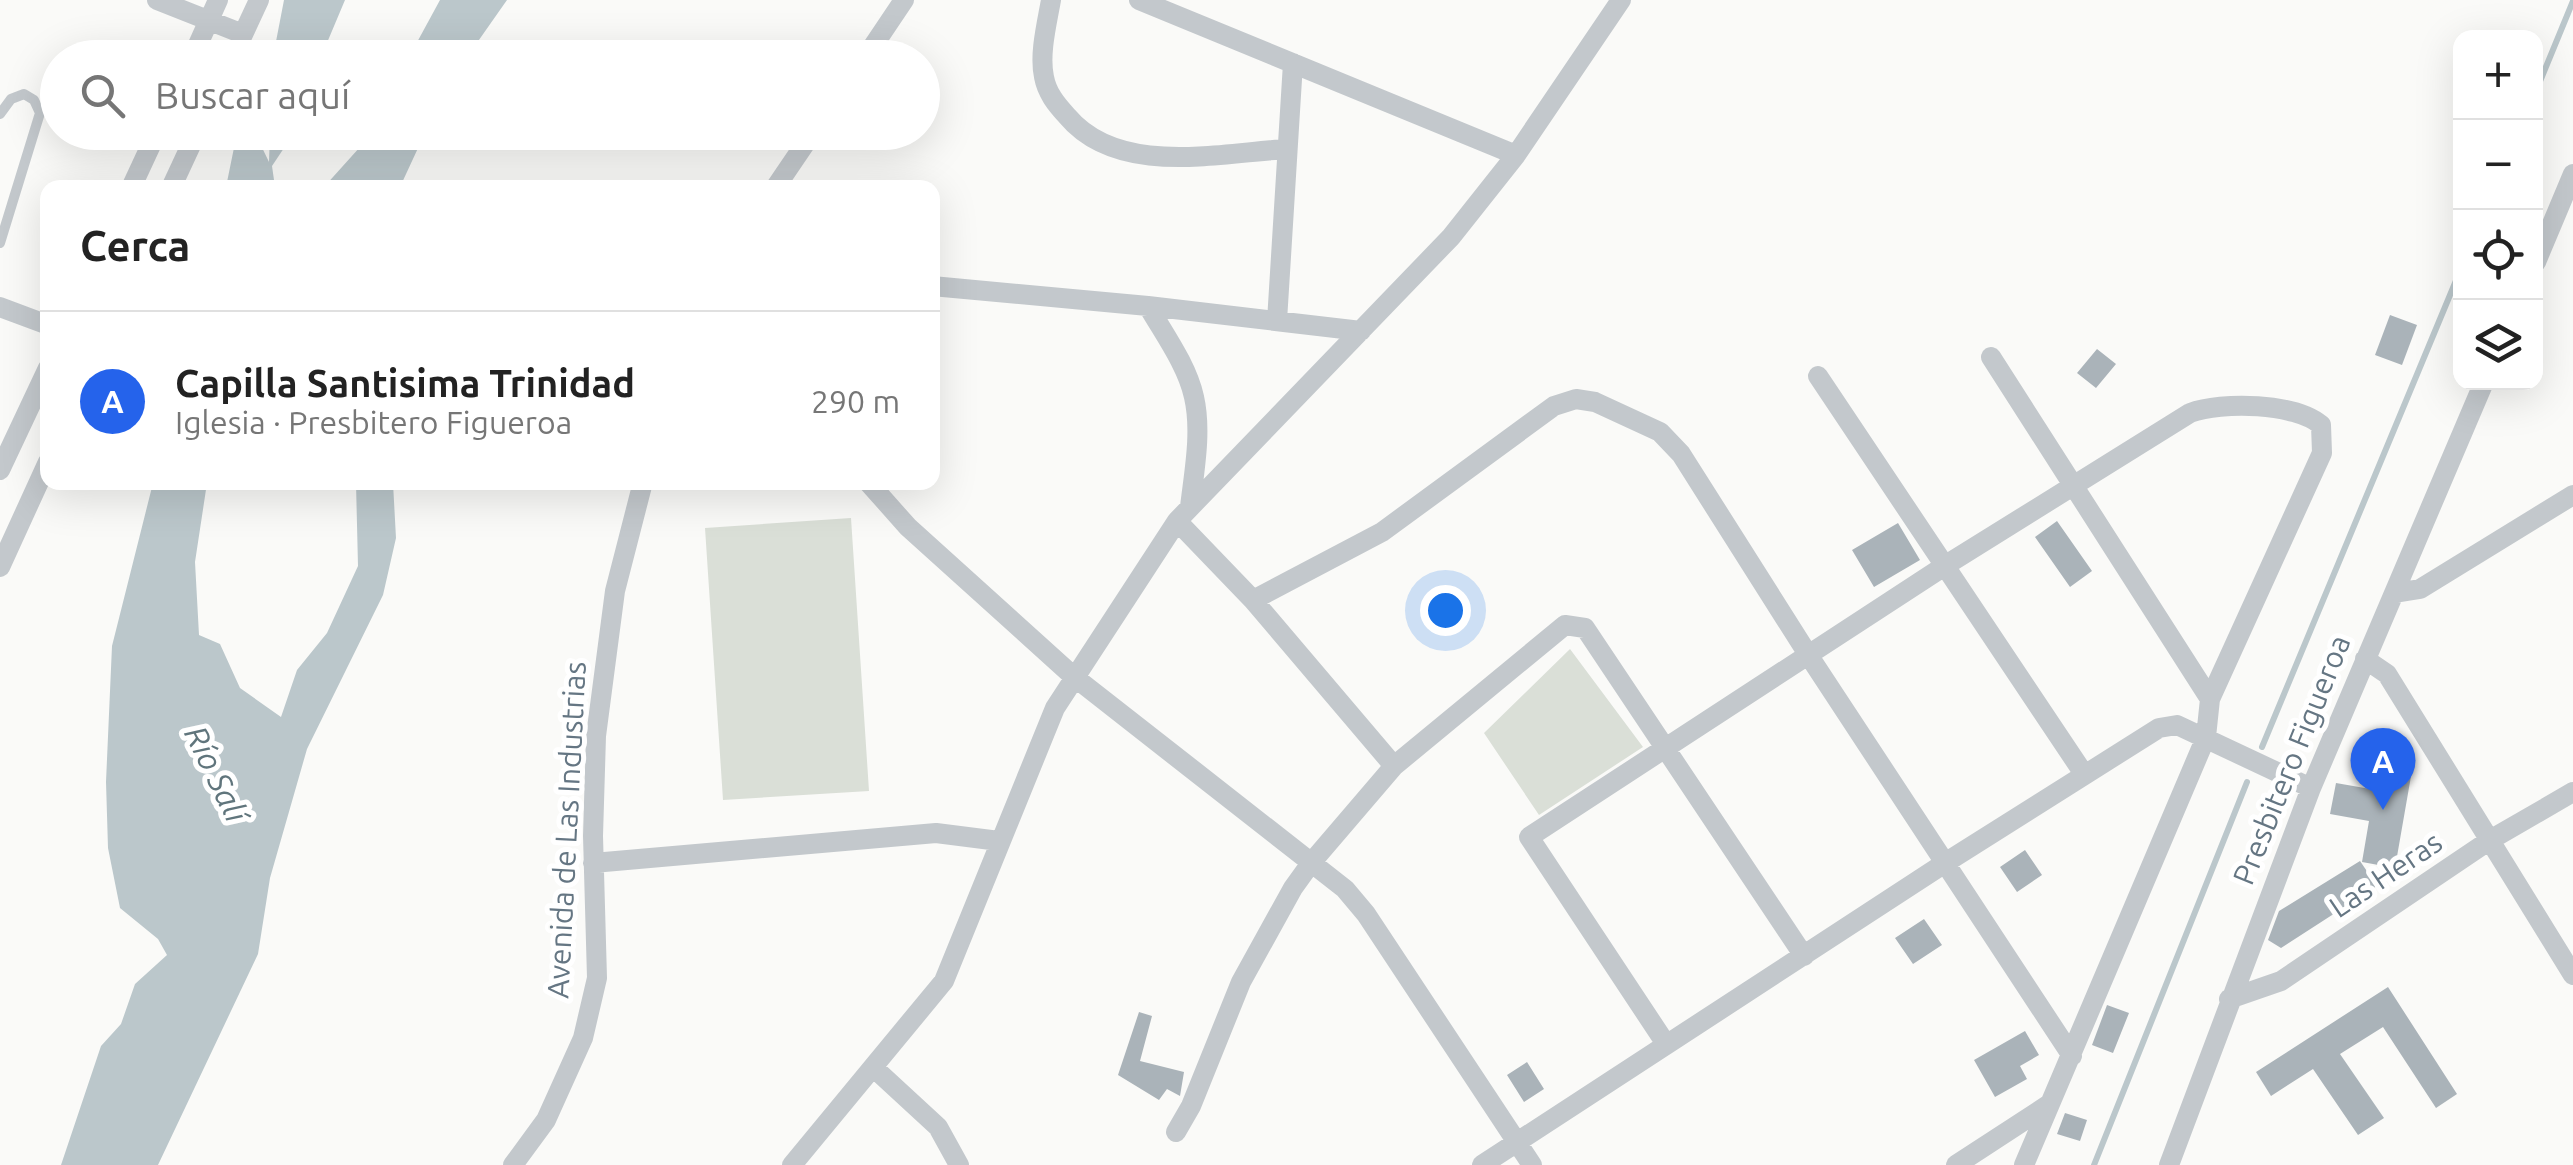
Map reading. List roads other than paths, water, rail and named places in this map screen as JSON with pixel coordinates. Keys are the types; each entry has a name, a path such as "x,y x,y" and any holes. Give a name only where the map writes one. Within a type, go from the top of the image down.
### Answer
{"street":[{"path":"157,0 243,34"},
{"path":"200,40 218,0"},
{"path":"240,40 259,0"},
{"path":"877,40 904,0"},
{"path":"1050,0 1042,74 1051,99 1078,129 1126,152 1164,157 1288,148"},
{"path":"1139,0 1516,155"},
{"path":"792,1165 944,981 1054,708 1183,514 1452,236 1516,155 1621,0"},
{"path":"1276,320 1293,63"},
{"path":"135,180 149,150"},
{"path":"176,180 189,150"},
{"path":"781,180 801,150"},
{"path":"2543,249 2564,210 2573,174"},
{"path":"940,287 1362,331"},
{"path":"1148,306 1174,350 1194,396 1197,426 1183,514 1394,766"},
{"path":"0,307 40,322"},
{"path":"1991,357 2210,699"},
{"path":"1818,376 2084,774"},
{"path":"0,470 40,385"},
{"name":"Presbitero Figueroa","path":"2169,1165 2310,788 2481,390"},
{"path":"1253,600 1382,532 1554,406 1576,399 1595,402 1660,432 1681,454 2072,1056"},
{"path":"1666,1044 1529,837 1946,565 2190,413 2230,405 2310,415 2321,425 2322,453 2210,699 2206,737 2024,1165"},
{"path":"0,567 40,480"},
{"name":"Avenida de Las Industrias","path":"513,1165 546,1120 583,1038 597,978 596,736 616,590 641,490"},
{"path":"875,490 908,526 1073,676 1345,889 1366,914 1532,1165"},
{"path":"2394,593 2420,589 2573,496"},
{"path":"1176,1132 1242,982 1293,888 1312,863 1394,766 1565,625 1585,628 1804,956"},
{"path":"2365,659 2387,674 2573,975"},
{"path":"1482,1165 2159,728 2178,725 2310,788"},
{"name":"Las Heras","path":"2229,999 2281,981 2490,840 2573,792"},
{"path":"594,862 936,833 999,840"},
{"path":"874,1068 938,1127 959,1165"},
{"path":"1956,1165 2048,1106"}],"lane":[{"path":"0,114 11,100 24,94 34,100 40,112 0,243"}],"water":[{"path":"284,0 345,0 328,40 276,40"},
{"path":"440,0 507,0 479,40 418,40"},
{"path":"234,150 263,150 269,162 269,150 283,150 272,166 274,180 227,180"},
{"path":"357,150 417,150 403,180 330,180"},
{"name":"Río Salí","path":"151,490 206,490 195,562 199,635 220,644 240,688 281,717 297,670 327,633 358,566 356,490 393,490 396,538 383,595 307,749 270,878 258,954 158,1165 61,1165 101,1046 121,1024 135,984 167,955 158,939 120,908 108,848 106,782 112,646"}],"waterway":[{"path":"2543,74 2573,1"},
{"path":"2262,747 2453,288"},
{"path":"2094,1165 2247,782"}],"place":[{"name":"Capilla Santisima Trinidad","path":"2383,810"}]}
